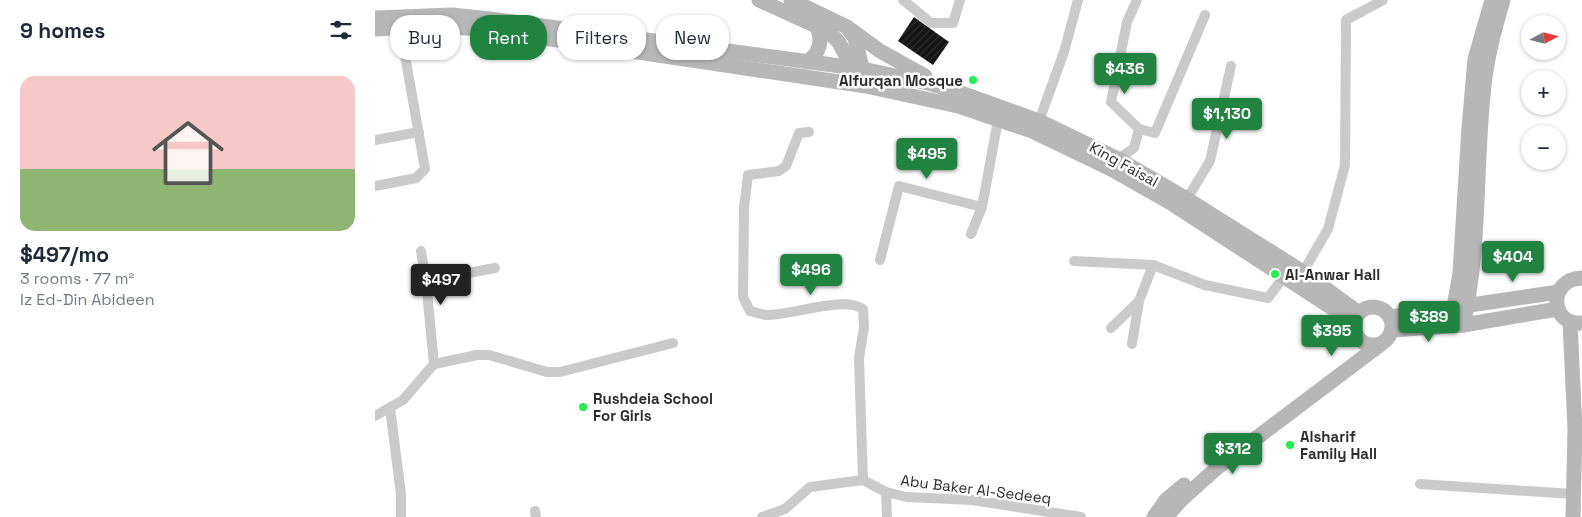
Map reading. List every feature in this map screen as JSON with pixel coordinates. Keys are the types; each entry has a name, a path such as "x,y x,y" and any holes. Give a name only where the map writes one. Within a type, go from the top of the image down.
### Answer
{"main road":[{"path":"759,0 816,24 837,41 858,69 866,86"},
{"path":"791,0 847,27 909,68 965,94"},
{"path":"1463,325 1460,273 1475,59 1492,0"},
{"path":"1461,306 1478,210 1484,86 1493,36 1503,0"},
{"name":"King Faisal","path":"375,18 452,15 490,19 858,69 932,84 965,94 1039,121 1118,159 1187,199 1303,272 1357,318"},
{"path":"807,62 818,52 821,44 821,34 816,24"},
{"path":"847,27 855,38 858,69"},
{"name":"King Faisal","path":"375,29 390,28"},
{"name":"King Faisal","path":"460,28 483,29 866,86 958,106 1032,131 1111,169 1171,203 1283,278 1357,318"},
{"path":"1558,309 1558,292 1567,281 1582,278"},
{"path":"1391,324 1461,306 1558,292"},
{"path":"1166,517 1181,500 1218,468 1381,344 1390,336 1391,324 1386,312 1376,307 1370,308 1357,318 1359,339 1345,365 1323,388"},
{"path":"1391,324 1463,325 1558,309 1576,322 1573,517"},
{"path":"1359,339 1369,345 1381,344"},
{"path":"1154,517 1166,500 1184,485 1226,453 1284,417"}],"street":[{"path":"903,0 931,23 953,23 960,0"},
{"path":"1039,121 1064,52 1078,0"},
{"path":"1137,0 1127,22 1111,102 1139,129 1155,133 1205,15"},
{"path":"1303,272 1328,229 1345,165 1346,20 1383,0"},
{"path":"375,186 416,178 423,173 425,164 406,60"},
{"path":"1187,199 1209,160 1231,66"},
{"path":"971,234 982,207 997,120"},
{"path":"1118,159 1134,148 1139,129"},
{"path":"375,140 419,132"},
{"path":"762,517 785,509 810,487 863,480 859,358 863,310 857,305 841,305 765,315 750,311 743,297 744,207 748,175 779,171 786,166 799,133 809,132"},
{"path":"880,260 899,186 982,207"},
{"path":"421,251 426,281 434,364"},
{"path":"1074,261 1153,265 1205,285 1268,298 1283,278"},
{"path":"1132,344 1139,302 1153,265"},
{"path":"426,281 495,268"},
{"path":"1111,328 1139,302"},
{"path":"375,416 403,400 434,364 477,355 489,355 547,372 560,372 673,343"},
{"path":"390,408 401,494 401,517"},
{"name":"Abu Baker Al-Sedeeq","path":"863,480 886,492 907,497 972,500 1081,517"},
{"path":"1420,484 1573,494"},
{"path":"886,492 887,517"}],"building":[{"path":"914,17 949,42 933,65 898,41"}],"place":[{"name":"Alfurqan Mosque","path":"973,80"},
{"name":"Al-Anwar Hall","path":"1275,274"},
{"name":"Rushdeia School For Girls","path":"583,407"},
{"name":"Alsharif Family Hall","path":"1290,445"}]}
